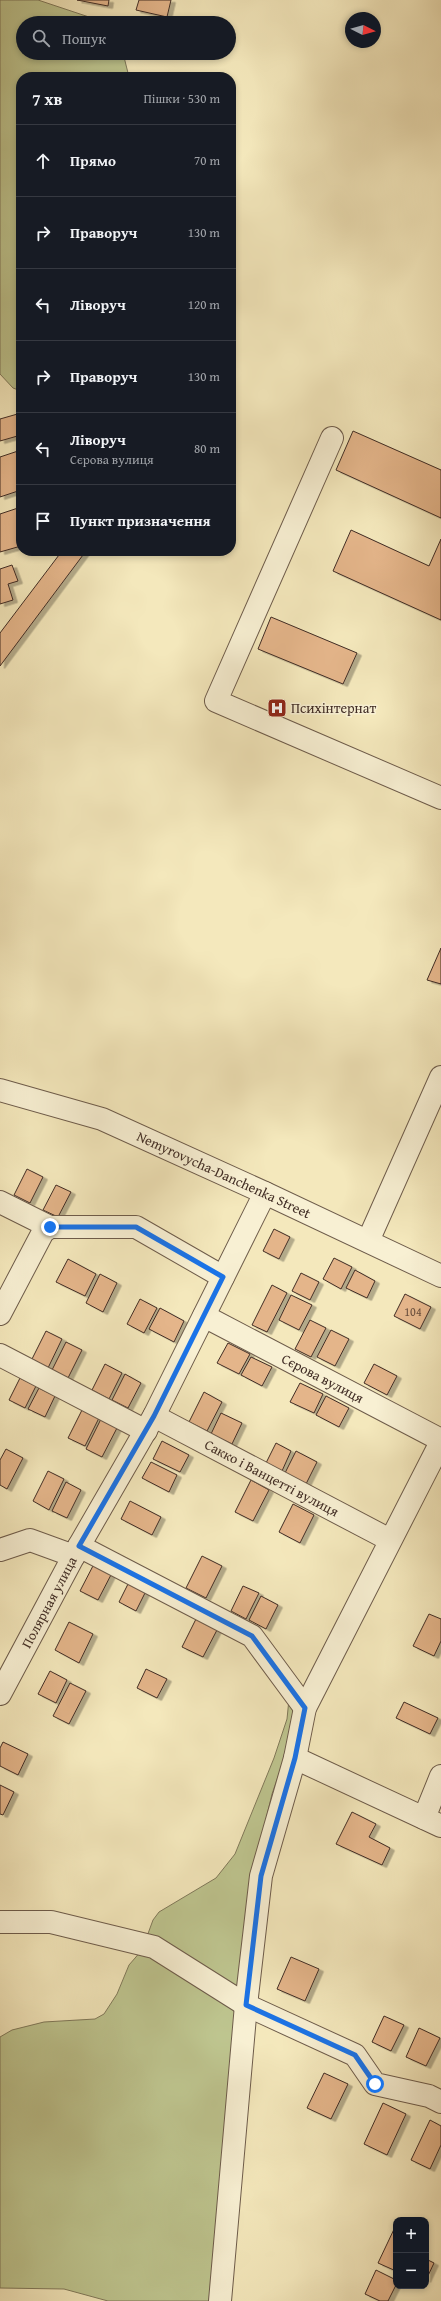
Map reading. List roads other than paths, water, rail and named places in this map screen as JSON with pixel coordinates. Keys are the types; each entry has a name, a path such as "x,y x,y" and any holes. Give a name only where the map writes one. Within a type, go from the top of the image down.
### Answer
{"street":[{"path":"332,438 216,701 441,798"},
{"path":"368,1241 441,1077"},
{"name":"Nemyrovycha-Danchenka Street","path":"0,1090 102,1119 265,1193 441,1276"},
{"name":"Полярная улица","path":"0,1694 76,1551 150,1423 265,1193"},
{"path":"0,1202 50,1227 136,1227 223,1277"},
{"path":"0,1314 43,1232 50,1227"},
{"name":"Сєрова вулиця","path":"204,1316 441,1441"},
{"name":"Сакко і Ванцетті вулиця","path":"0,1355 150,1423 390,1540"},
{"path":"220,2301 246,2005 261,1876 295,1758 305,1708 441,1441"},
{"path":"0,1550 30,1540 76,1551 252,1636 305,1708"},
{"path":"295,1758 433,1822 441,1776"},
{"path":"0,1922 51,1922 154,1947 246,2005 355,2055 375,2084 429,2096 441,2102"}],"place":[{"name":"Психінтернат","path":"277,708"}]}
